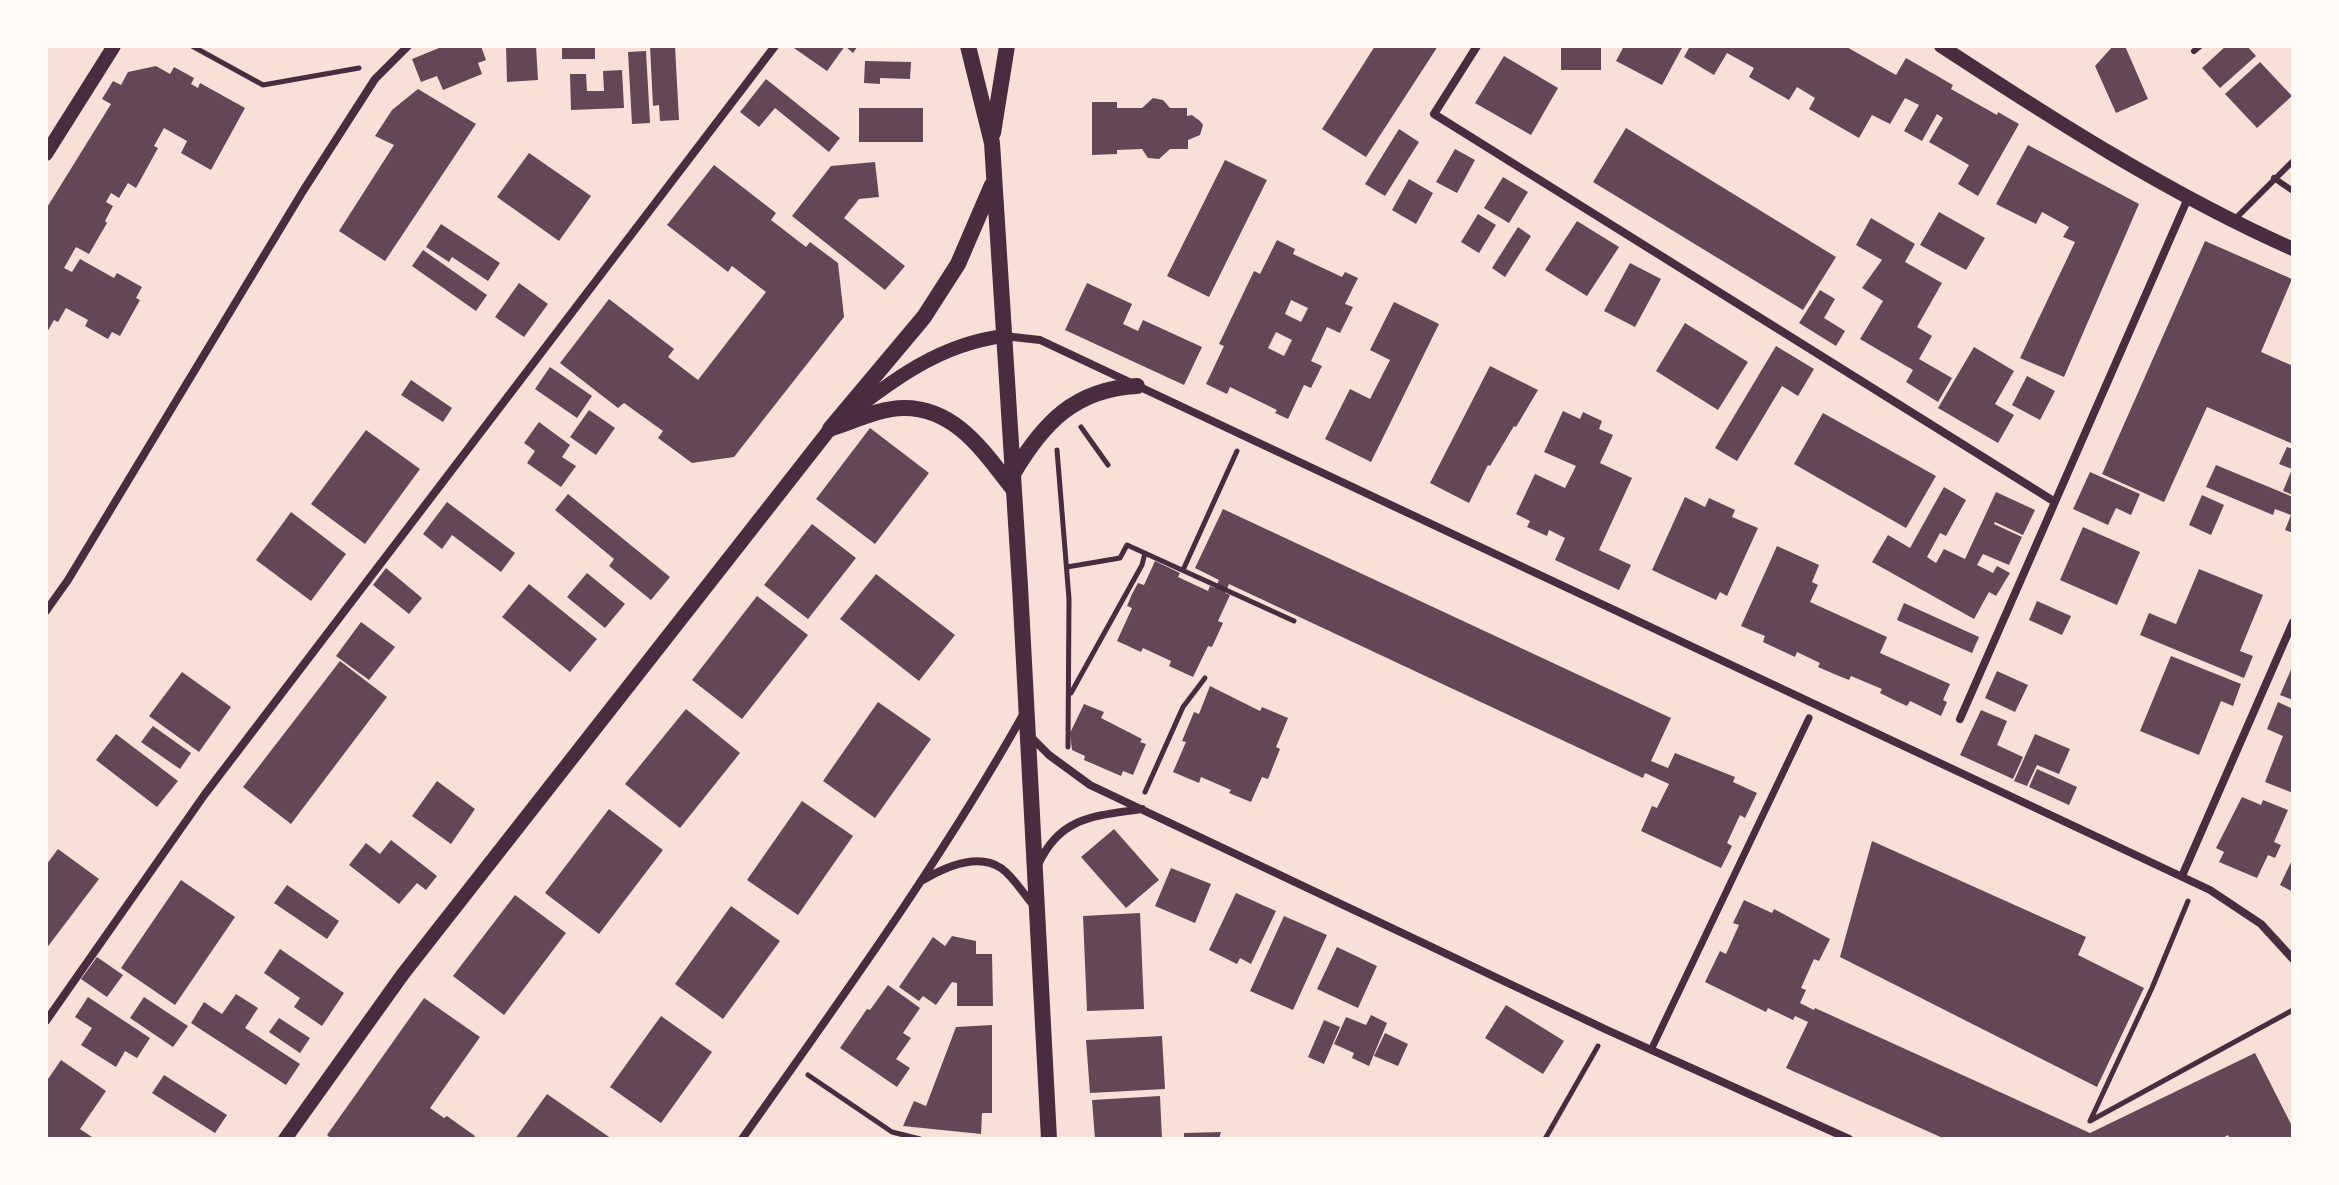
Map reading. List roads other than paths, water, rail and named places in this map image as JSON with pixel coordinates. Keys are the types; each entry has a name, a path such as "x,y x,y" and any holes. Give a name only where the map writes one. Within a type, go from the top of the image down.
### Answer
{"main road":[{"path":"968,46 992,143 1014,482 1049,1139"},
{"path":"992,143 1007,46"},
{"path":"830,429 924,317 958,264 994,180"},
{"path":"1014,482 1036,440 1055,419 1082,399 1101,390 1137,386"},
{"path":"830,429 903,408 935,414 960,427 1014,482"}],"street":[{"path":"46,154 114,46"},
{"path":"46,611 68,580 303,191 375,79 408,46"},
{"path":"46,1021 213,782 775,46"},
{"path":"1477,46 1434,114 2055,502"},
{"path":"1941,46 2188,198 2293,249"},
{"path":"1960,719 2188,198"},
{"path":"285,1139 412,962 830,429 892,381 930,358 963,344 1004,336 1040,340 2182,876 2235,904 2291,952"},
{"path":"2182,876 2293,622"},
{"path":"742,1139 922,880 982,787 1026,708"},
{"path":"1651,1050 1809,718"},
{"path":"1028,734 1049,755 1090,785 1142,804 1651,1050 1849,1139"},
{"path":"1035,872 1052,840 1065,827 1142,804"},
{"path":"922,880 960,864 991,863 1004,871 1036,908"}],"lane":[{"path":"2232,222 2293,161"},
{"path":"2274,178 2293,191"}]}
